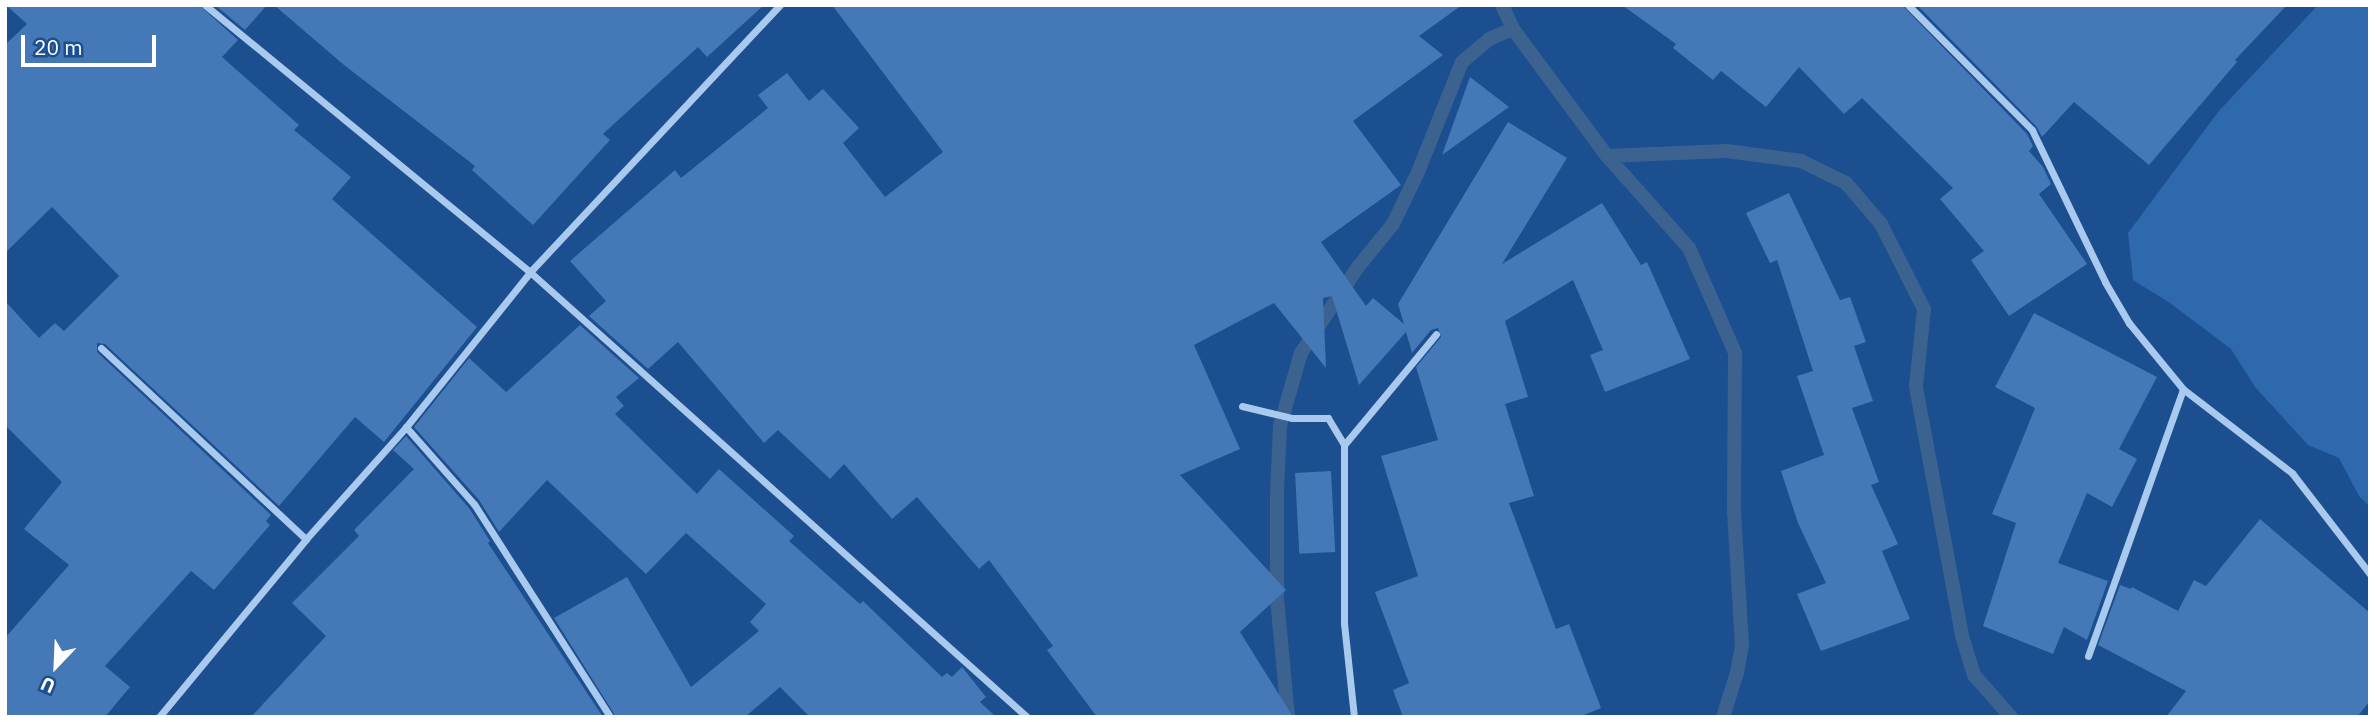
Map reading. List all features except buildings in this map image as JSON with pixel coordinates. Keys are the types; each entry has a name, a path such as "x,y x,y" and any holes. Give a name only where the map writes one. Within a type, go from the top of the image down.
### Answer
{"street":[{"path":"205,5 530,272 1027,717"},
{"path":"159,717 306,539 407,427 530,272 779,5"},
{"path":"1909,5 2032,130 2105,282 2129,323 2183,389 2228,427 2262,448 2292,473 2370,574"},
{"path":"1344,444 1436,334"},
{"path":"100,348 306,539"},
{"path":"2088,656 2183,389"},
{"path":"1242,406 1292,418 1328,418 1344,444 1344,623 1354,717"},
{"path":"407,427 474,503 610,717"}],"shaded area":[{"path":"2318,5 2370,5 2370,507 2359,496 2339,458 2308,445 2255,387 2231,349 2170,303 2133,280 2128,233 2218,112"}],"waterway":[{"path":"1502,5 1513,29 1607,156 1689,248 1735,353 1734,511 1742,645 1737,673 1723,717"},
{"path":"1288,717 1277,598 1277,492 1280,426 1301,353 1358,267 1393,224 1418,172 1462,62 1489,39 1513,29"},
{"path":"1607,156 1727,151 1801,161 1846,183 1881,224 1924,309 1916,387 1962,636 1974,675 2011,717"}]}
